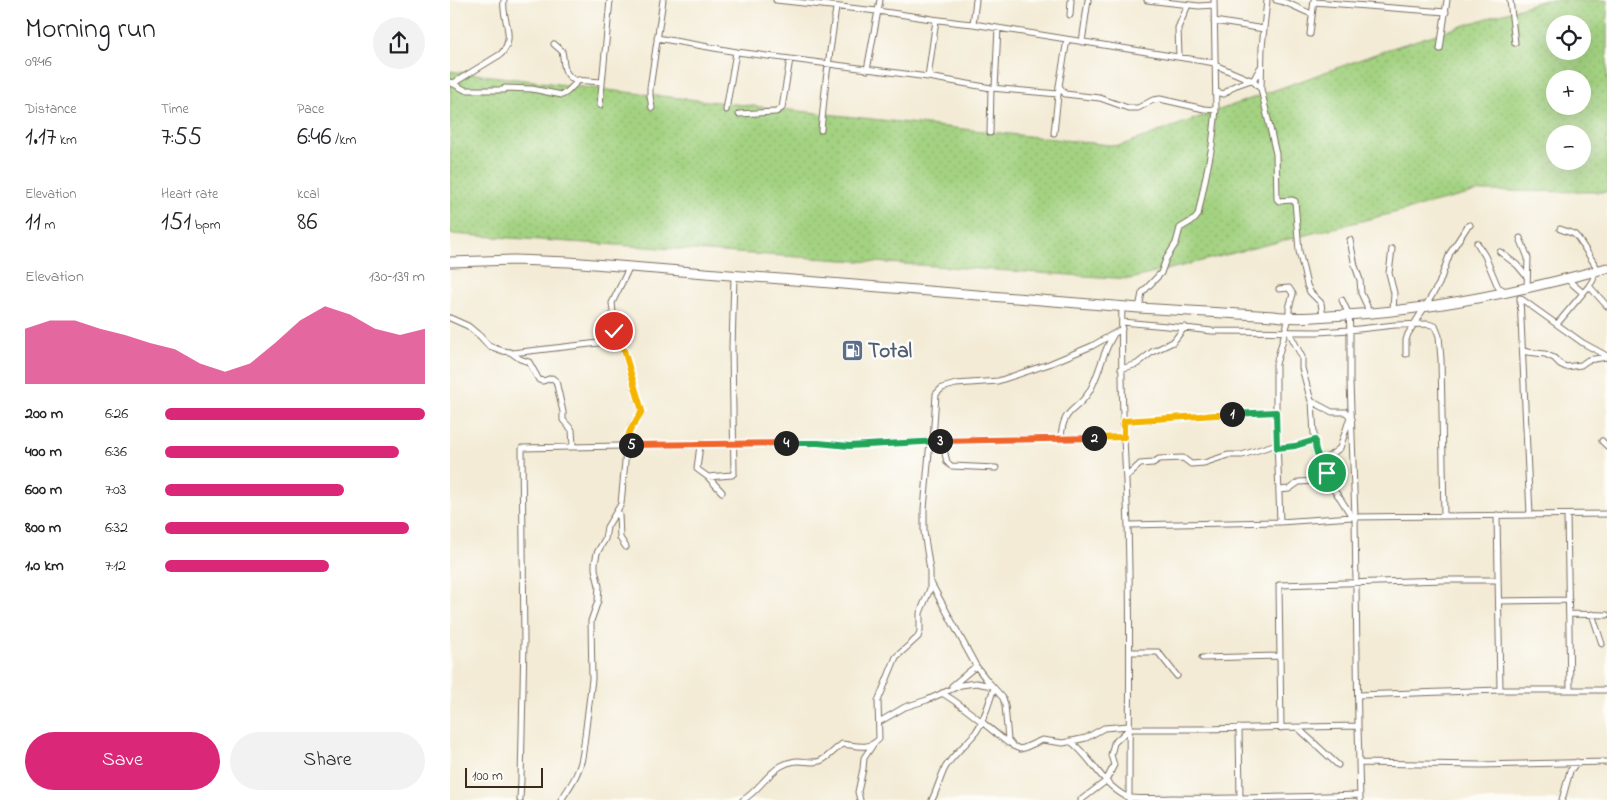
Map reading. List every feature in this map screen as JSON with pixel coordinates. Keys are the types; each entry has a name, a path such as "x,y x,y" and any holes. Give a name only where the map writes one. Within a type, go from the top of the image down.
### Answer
{"highway":[{"path":"450,262 514,260 569,262 1138,308 1288,318 1393,312 1514,294 1600,270"}],"street":[{"path":"451,83 502,54 506,48 508,30 503,12 504,0"},
{"path":"600,105 610,0"},
{"path":"652,108 650,88 663,0"},
{"path":"776,0 974,24 1178,57 1215,64 1252,80 1261,89"},
{"path":"867,70 880,0"},
{"path":"974,24 976,0"},
{"path":"1070,14 1072,0"},
{"path":"1082,42 1088,0"},
{"path":"1138,308 1142,293 1160,273 1166,259 1176,244 1180,228 1198,215 1212,146 1216,110 1214,2 1188,6 1166,1 1147,0"},
{"path":"1267,0 1261,89 1276,154 1277,200 1295,201 1300,251 1307,284 1310,292 1321,303 1323,317"},
{"path":"1276,0 1312,14"},
{"path":"1440,50 1448,0"},
{"path":"1510,0 1515,43"},
{"path":"1310,34 1314,1 1446,12"},
{"path":"1178,57 1178,28 1188,6"},
{"path":"821,130 836,8"},
{"path":"928,77 936,20"},
{"path":"1214,21 1264,29"},
{"path":"990,133 998,28"},
{"path":"657,38 790,60 828,63 993,88 1058,94"},
{"path":"1054,133 1066,40"},
{"path":"554,44 562,52 564,70 572,79 602,82"},
{"path":"726,110 736,52"},
{"path":"739,114 776,112 782,108 790,60"},
{"path":"1216,92 1224,94 1234,86 1252,80 1262,64"},
{"path":"451,83 470,90 532,89 562,95 579,80"},
{"path":"1059,86 1065,94 1100,98 1128,108 1138,108 1160,98 1204,109 1216,110"},
{"path":"1406,354 1407,337 1440,281 1450,253 1466,227 1470,225"},
{"path":"1557,324 1600,270 1576,236 1560,230"},
{"path":"1520,238 1528,258 1527,289"},
{"path":"1350,240 1360,280 1361,293 1367,306 1368,314"},
{"path":"1477,243 1486,257 1498,287 1514,294 1583,343 1607,356"},
{"path":"1392,249 1389,273 1394,293 1393,312"},
{"path":"1500,252 1517,266 1527,278"},
{"path":"561,800 573,783 583,757 592,679 592,621 598,601 599,586 594,569 597,553 604,539 607,527 623,498 626,446 632,426 642,411 624,350 616,341 612,303 629,268"},
{"path":"708,477 733,475 734,276"},
{"path":"1567,279 1583,293"},
{"path":"1589,286 1593,293 1607,306"},
{"path":"1279,289 1287,287 1292,291 1293,295 1289,307 1287,332 1276,362 1280,522"},
{"path":"1514,294 1523,350 1530,515"},
{"path":"1070,741 1084,753 1106,781 1129,799 1360,798 1350,330 1349,315 1342,300"},
{"path":"1122,306 1121,369 1128,525 1130,652 1129,799"},
{"path":"450,318 468,326 488,345 503,352 511,353 616,341"},
{"path":"1062,438 1062,427 1067,414 1090,391 1108,344 1122,326 1184,327 1212,331 1287,332 1350,330 1415,324 1433,325 1438,329 1439,336 1444,431 1444,516"},
{"path":"1121,369 1137,364 1152,352 1173,342 1184,327"},
{"path":"1287,332 1301,355 1307,392 1312,402 1315,451 1322,460 1329,484 1353,517"},
{"path":"860,800 858,792 864,758 880,736 878,701 896,657 918,637 920,632 920,614 928,595 930,583 924,524 924,500 936,394 942,388 956,384 990,382 1008,378 1049,364 1092,346 1115,333"},
{"path":"1523,350 1545,354 1566,367 1581,365 1588,360 1607,356"},
{"path":"511,353 529,362 539,380 543,381 552,378 556,381 563,419 572,430 573,446"},
{"path":"1312,402 1332,412 1346,412 1351,418"},
{"path":"1124,421 1276,412"},
{"path":"1279,490 1288,489 1299,482 1315,482 1318,466 1322,460 1340,448 1351,418"},
{"path":"520,800 524,642 522,448 818,443 849,446 932,441 1124,437"},
{"path":"1126,477 1140,464 1154,462 1159,459 1183,458 1191,464 1228,455 1242,455 1277,446 1295,446 1315,440"},
{"path":"942,441 947,462 951,466 996,468"},
{"path":"1602,442 1607,446"},
{"path":"700,445 696,467 722,492"},
{"path":"617,511 619,514 620,538 626,547"},
{"path":"1567,514 1570,690"},
{"path":"1128,525 1280,522 1353,517 1607,514"},
{"path":"1497,516 1500,690"},
{"path":"1281,728 1279,585 1498,580"},
{"path":"930,583 976,666 1003,698 1008,740 1011,744"},
{"path":"1499,601 1568,600"},
{"path":"1569,614 1607,615"},
{"path":"1592,614 1602,644"},
{"path":"1130,652 1158,652 1177,676"},
{"path":"1202,658 1280,656"},
{"path":"950,689 976,666"},
{"path":"879,722 905,707 927,700 960,684 970,683 993,687"},
{"path":"932,800 939,780 946,768 981,723 993,687"},
{"path":"1358,694 1500,690 1607,690"},
{"path":"942,693 961,704 981,723 1020,749 1042,740 1052,742 1086,738 1108,727 1281,728 1358,726"},
{"path":"1297,727 1338,765"},
{"path":"1081,800 1106,781 1114,765 1111,755 1114,743 1129,728"},
{"path":"1239,728 1240,799"},
{"path":"743,800 783,765 800,760 820,761 842,744 863,747 874,743"},
{"path":"1562,800 1562,794 1570,771 1578,762"},
{"path":"1359,763 1481,765 1607,762"}],"green space":[{"path":"1545,0 1607,0 1607,192 1481,191 1130,279 450,234 450,71 1119,146 1395,47"}],"place":[{"name":"Total","path":"852,350"}],"route":[{"path":"614,331 616,341 624,350 642,411 632,426 626,446 818,443 849,446 930,441 1124,437 1124,421 1276,412 1277,448 1295,446 1315,440 1315,451 1322,460 1327,473"}]}
